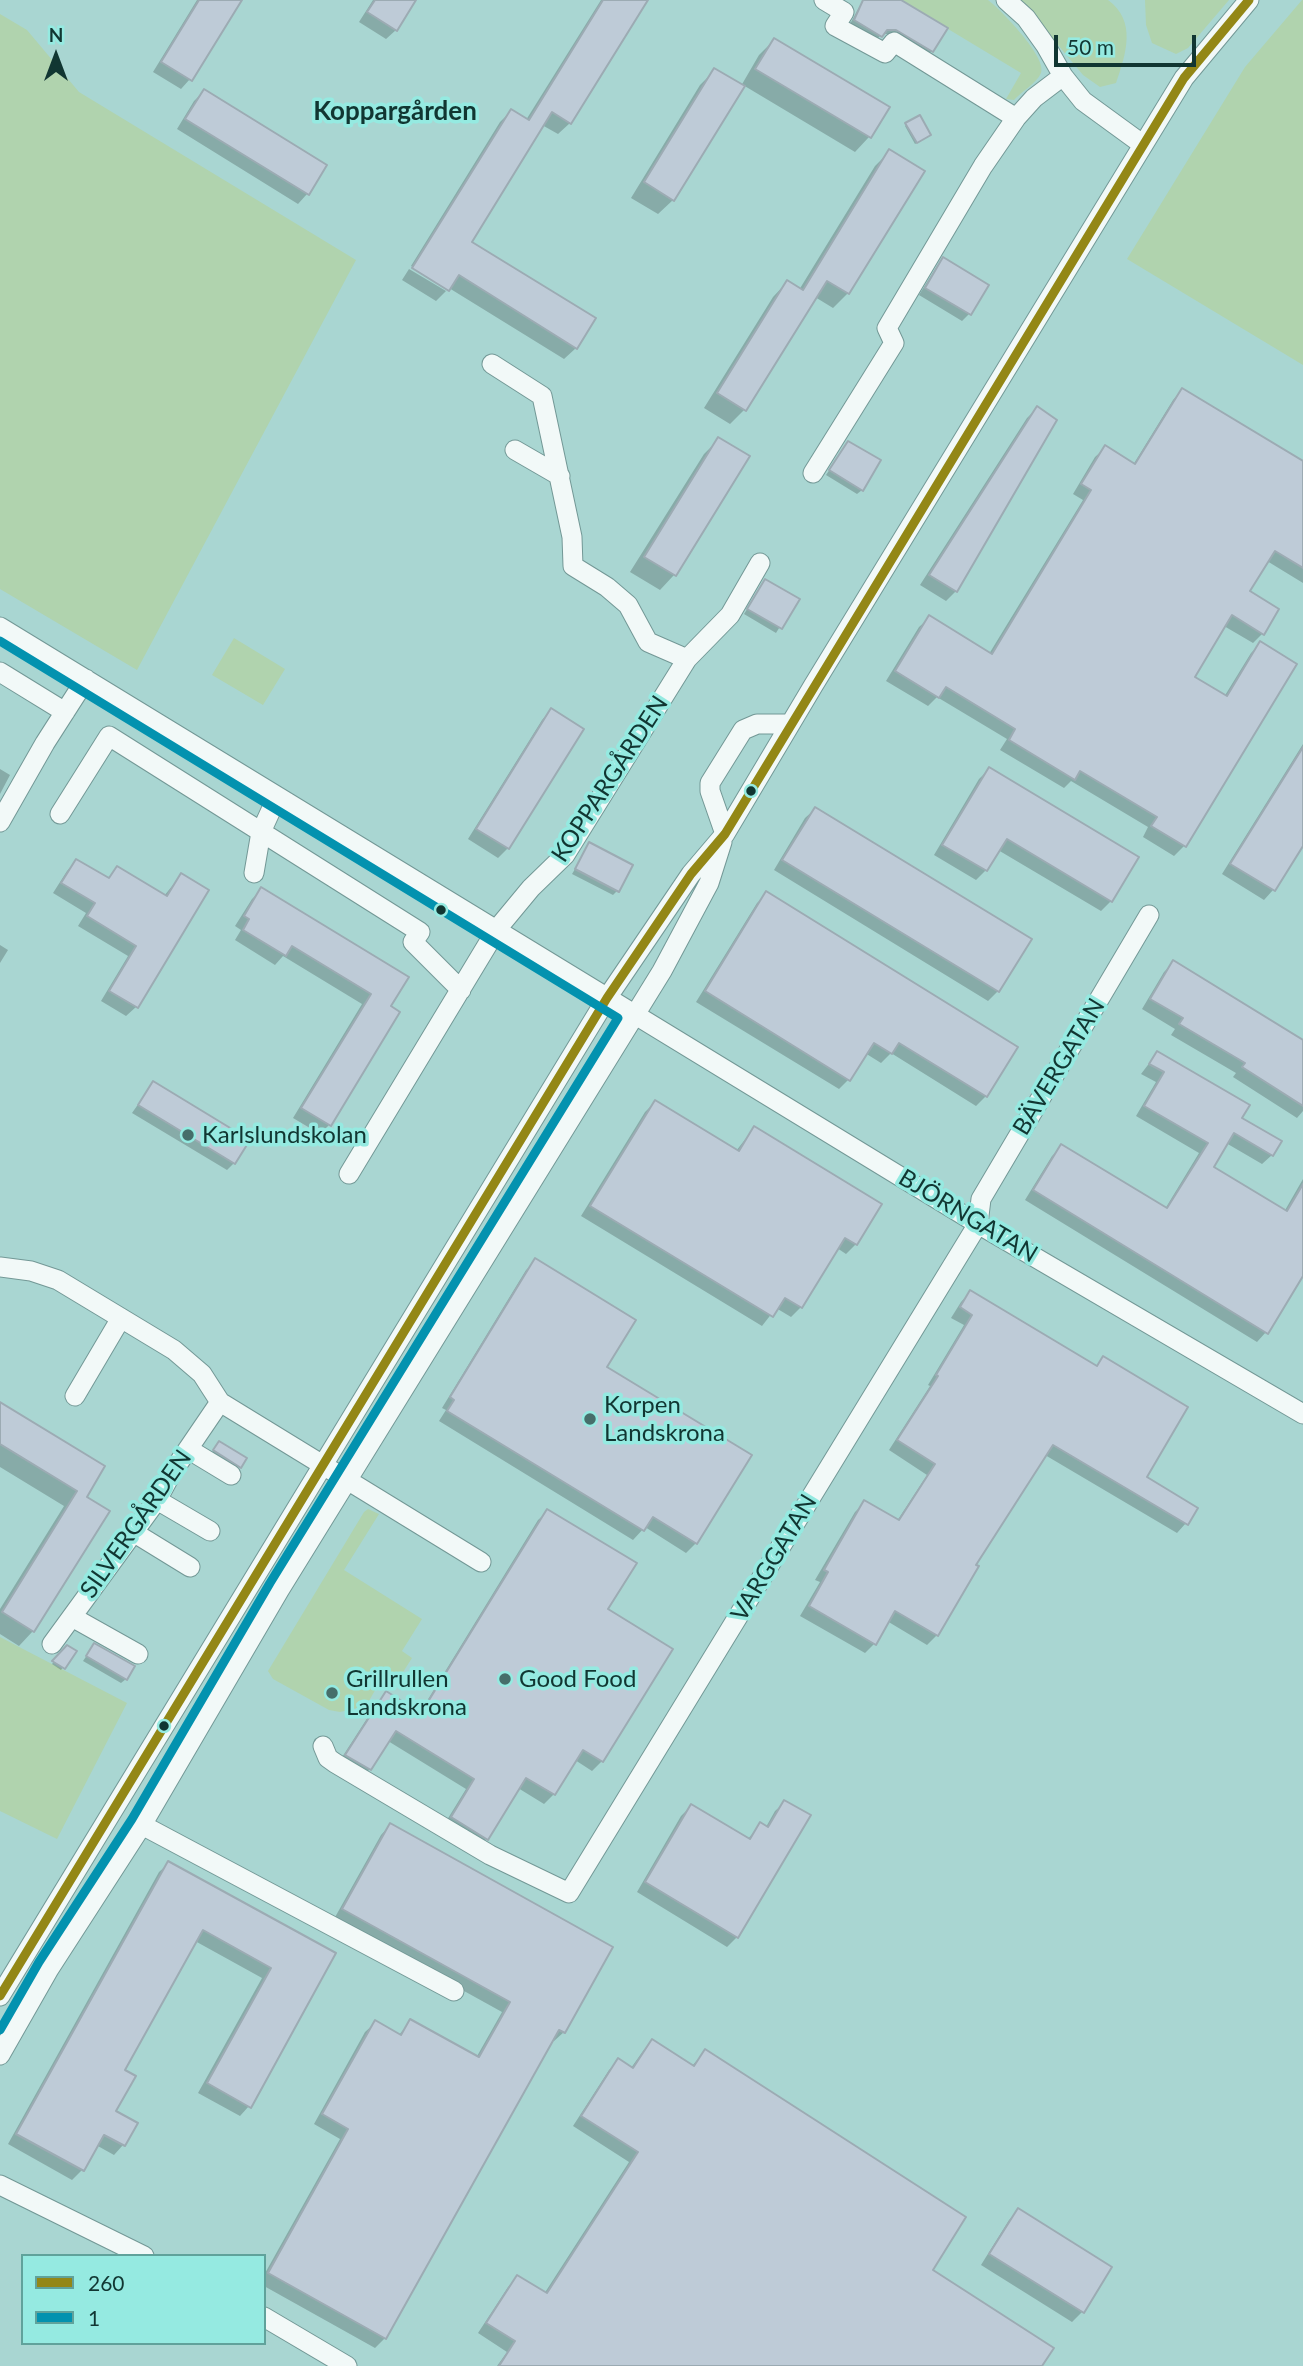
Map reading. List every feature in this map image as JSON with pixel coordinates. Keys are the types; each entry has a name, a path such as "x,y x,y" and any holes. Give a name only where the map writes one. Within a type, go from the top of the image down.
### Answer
{"street":[{"path":"824,0 844,12 835,26 885,53 894,42 1016,118"},
{"path":"1006,0 1026,18 1063,76 1083,101 1142,144"},
{"path":"0,1996 607,998 691,874 725,834 1184,78 1249,0"},
{"path":"813,473 894,343 887,328 983,166 1034,97 1063,76"},
{"path":"492,364 541,396 572,537 573,566 607,587 628,605 648,642 687,659"},
{"path":"515,450 560,476"},
{"name":"KOPPARGÅRDEN","path":"349,1174 497,929 531,888 565,855 687,659 730,615 760,563"},
{"name":"BJÖRNGATAN","path":"0,627 978,1224 1303,1414"},
{"path":"0,672 65,712"},
{"path":"0,822 86,679"},
{"path":"0,2055 50,1969 142,1825 347,1480 662,971 709,883 725,834 710,791 710,783 743,730 757,724 790,724"},
{"path":"60,814 109,736 420,932 413,942 461,990"},
{"path":"254,873 261,832 277,797"},
{"name":"BÄVERGATAN","path":"978,1224 981,1199 1149,915"},
{"name":"VARGGATAN","path":"323,1745 328,1758 371,1784 490,1855 569,1893 978,1224"},
{"path":"0,1267 31,1271 58,1280 174,1350 202,1374 220,1402 481,1562"},
{"path":"75,1396 121,1318"},
{"name":"SILVERGÅRDEN","path":"52,1644 157,1500 220,1402"},
{"path":"188,1449 230,1475"},
{"path":"157,1500 210,1531"},
{"path":"133,1532 190,1567"},
{"path":"72,1617 138,1654"},
{"path":"142,1825 454,1991"},
{"path":"0,2185 140,2254"},
{"path":"266,2318 347,2366"}],"green space":[{"path":"900,0 988,0 1012,23 1030,46 1041,66 1041,73 1014,100 1006,99 1021,73"},
{"path":"1017,0 1108,0 1123,18 1127,38 1116,83 1100,87 1083,75 1028,9"},
{"path":"1145,0 1229,0 1188,48 1176,54 1152,43 1146,25"},
{"path":"1302,0 1303,365 1127,259 1245,67"},
{"path":"0,14 27,30 79,92 356,260 137,670 0,589"},
{"path":"234,638 285,669 263,705 212,675"},
{"path":"368,1509 379,1514 344,1570 422,1619 402,1651 412,1658 398,1680 385,1673 366,1706 340,1712 329,1710 273,1679 268,1671"},
{"path":"0,1637 127,1703 57,1839 0,1811"}],"building":[{"path":"199,0 242,0 192,81 161,62"},
{"path":"375,0 416,0 397,31 367,12"},
{"path":"603,0 648,0 571,124 552,112 472,242 596,318 577,349 459,275 449,291 412,268 511,109 529,120"},
{"path":"863,0 901,0 948,28 933,52 896,30 887,30 882,37 854,20"},
{"path":"774,38 890,107 871,138 755,69"},
{"path":"714,68 745,86 674,201 644,182"},
{"path":"204,89 327,165 309,195 185,119"},
{"path":"920,115 931,135 917,143 905,123"},
{"path":"889,149 925,171 849,294 827,281 746,411 717,393 787,280 803,290"},
{"path":"943,257 989,285 971,315 925,288"},
{"path":"1182,388 1303,461 1303,568 1275,551 1250,591 1279,609 1264,635 1232,615 1195,677 1227,696 1260,641 1297,664 1186,847 1151,826 1157,817 1080,771 1075,780 1009,740 1015,729 946,687 939,698 895,671 929,615 992,654 1091,490 1081,484 1105,445 1135,464"},
{"path":"1037,406 1057,420 957,592 929,575"},
{"path":"718,437 750,456 676,576 644,557"},
{"path":"848,441 881,460 863,491 829,470"},
{"path":"765,579 800,599 782,629 747,609"},
{"path":"551,708 584,729 509,849 476,829"},
{"path":"1303,747 1303,846 1275,891 1230,864"},
{"path":"989,767 1139,857 1112,902 1007,839 987,871 942,845"},
{"path":"815,807 1032,939 999,992 782,860"},
{"path":"589,842 633,865 619,892 575,869"},
{"path":"76,859 109,878 117,866 167,896 181,873 209,890 138,1008 109,991 136,946 87,916 95,903 61,883"},
{"path":"261,887 409,977 391,1006 400,1012 331,1126 301,1108 371,994 292,946 286,956 243,930 249,919 244,916"},
{"path":"766,891 1018,1047 987,1097 899,1043 892,1054 874,1043 850,1081 705,991"},
{"path":"1173,960 1303,1040 1303,1106 1242,1067 1245,1063 1179,1024 1183,1018 1150,999"},
{"path":"1157,1051 1250,1105 1242,1118 1282,1141 1273,1156 1234,1133 1214,1167 1287,1211 1303,1184 1303,1276 1268,1334 1033,1190 1061,1144 1167,1208 1208,1143 1144,1106 1164,1072 1149,1064"},
{"path":"153,1081 250,1140 235,1164 138,1105"},
{"path":"655,1100 739,1151 754,1126 882,1204 857,1245 845,1238 802,1308 785,1298 773,1317 590,1206"},
{"path":"535,1258 636,1320 607,1367 752,1455 697,1544 653,1517 644,1531 447,1411 454,1400 450,1397"},
{"path":"970,1290 1097,1366 1103,1356 1188,1407 1147,1477 1198,1508 1188,1525 1053,1445 976,1565 979,1566 938,1636 895,1611 876,1645 809,1606 828,1572 824,1570 864,1500 899,1520 935,1464 897,1440 938,1376 936,1375 972,1315 960,1307"},
{"path":"0,1402 105,1466 87,1497 110,1511 34,1632 2,1612 77,1491 0,1444"},
{"path":"219,1441 247,1458 241,1468 213,1450"},
{"name":"Good Food","path":"547,1509 637,1563 608,1609 673,1649 603,1762 583,1750 555,1795 526,1778 488,1840 451,1817 474,1779 396,1731 371,1770 345,1755 386,1691 421,1713"},
{"path":"94,1643 135,1666 127,1680 86,1656"},
{"path":"67,1645 77,1651 65,1669 52,1661"},
{"path":"784,1800 811,1815 738,1938 645,1882 691,1804 750,1839 760,1822 768,1827"},
{"path":"390,1823 613,1947 565,2033 559,2030 386,2339 268,2273 348,2129 322,2114 375,2020 401,2035 410,2019 479,2057 510,2002 342,1909"},
{"path":"168,1861 336,1953 251,2108 207,2083 271,1968 203,1930 125,2070 136,2076 116,2111 138,2123 125,2146 104,2135 84,2171 16,2134"},
{"path":"652,2039 694,2066 705,2049 966,2217 933,2270 1054,2348 1042,2366 499,2366 515,2341 486,2323 517,2275 547,2293 638,2152 581,2116 618,2058 633,2068"},
{"path":"1018,2208 1112,2267 1084,2313 989,2254"}],"transit line":[{"name":"260","path":"0,1996 607,998 691,874 725,834 1184,78 1249,0"},
{"name":"1","path":"0,641 618,1018 270,1583 132,1819 39,1962 0,2030"}],"place":[{"name":"Karlslundskolan","path":"188,1135"},
{"name":"Korpen Landskrona","path":"590,1419"},
{"name":"Good Food","path":"505,1679"},
{"name":"Grillrullen Landskrona","path":"332,1693"}],"district":[{"name":"Koppargården","path":"395,112"}]}
